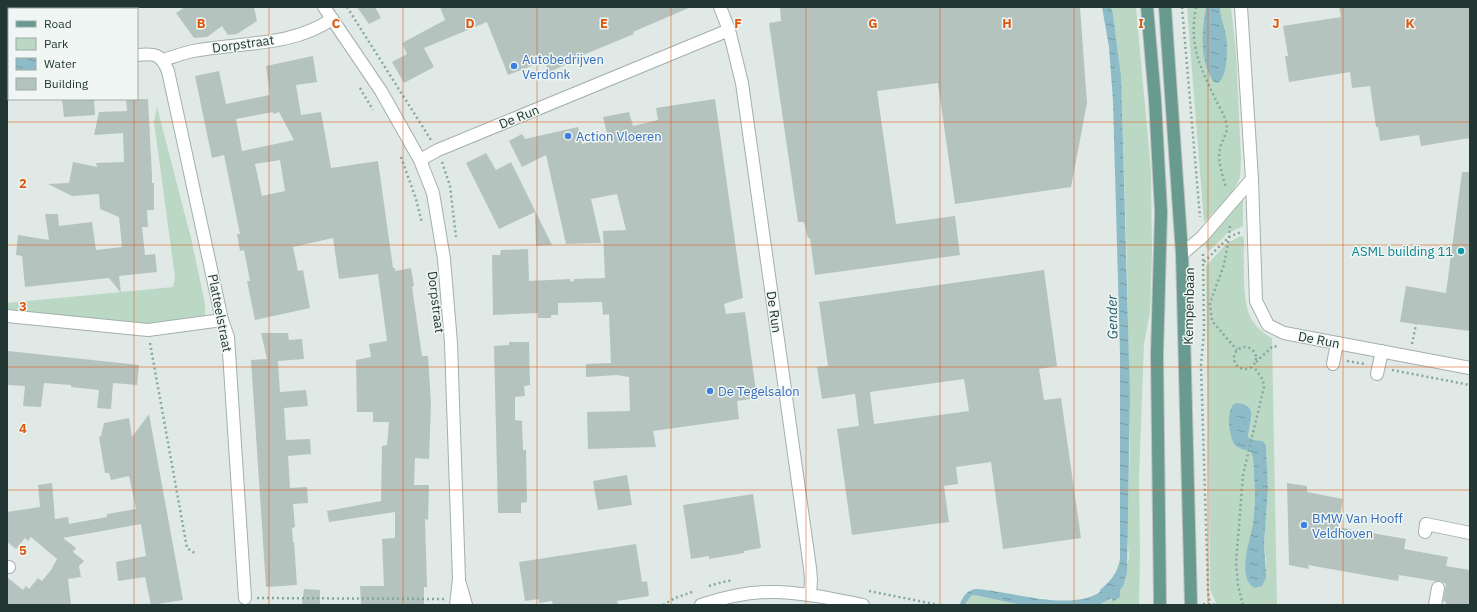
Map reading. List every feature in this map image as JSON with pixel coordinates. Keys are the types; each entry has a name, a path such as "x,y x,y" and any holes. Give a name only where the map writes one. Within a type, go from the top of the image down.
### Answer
{"main road":[{"path":"1147,7 1155,100 1160,212 1157,355 1160,605"},
{"name":"Kempenbaan","path":"1165,7 1182,254 1191,605"}],"street":[{"name":"Dorpstraat","path":"324,7 381,91 420,160 433,193 444,259 451,343 458,579 466,605"},
{"name":"De Run","path":"720,7 729,30 742,83 810,568 810,594"},
{"name":"De Run","path":"1241,7 1252,179 1256,301 1268,324 1284,333 1470,368"},
{"name":"Dorpstraat","path":"163,60 192,51 268,42 294,36 322,26 332,19"},
{"name":"De Run","path":"420,160 438,150 729,30"},
{"path":"138,55 155,55 163,60"},
{"name":"Platteelstraat","path":"163,60 168,71 222,320 228,337 245,598"},
{"path":"1182,254 1202,237 1252,179"},
{"path":"7,316 148,330 222,320"},
{"path":"1333,361 1337,343"},
{"path":"1377,370 1382,352"},
{"path":"1425,532 1426,524 1470,533"},
{"name":"Dorpstraat","path":"451,602 458,579"},
{"path":"1435,605 1438,588"},
{"path":"701,605 752,593 776,592 810,594 863,605"}],"path":[{"name":"Kempenbaan","path":"1182,7 1202,237 1204,331 1201,366 1210,605"},
{"path":"1196,7 1193,34 1195,52 1200,68 1224,115 1227,129 1219,151 1220,167 1229,204 1229,237 1224,265 1210,303 1211,313 1212,321 1237,350"},
{"path":"358,84 374,110"},
{"path":"400,155 416,199 423,226"},
{"path":"1203,263 1229,237 1238,232 1253,228"},
{"path":"1410,357 1416,324"},
{"path":"148,330 187,548 196,554"},
{"path":"1256,362 1273,346 1280,347"},
{"path":"1242,347 1249,347 1254,350 1257,356 1256,362 1254,367 1246,370 1239,368 1234,363 1234,356 1237,350 1242,347"},
{"path":"1333,361 1377,370 1470,385"},
{"path":"1241,604 1236,563 1243,474 1264,387 1263,380 1254,367"},
{"path":"245,598 451,602"},
{"path":"1215,604 1219,605"}],"green space":[{"path":"1111,7 1136,7 1151,171 1152,253 1150,312 1144,344 1139,478 1139,605 1099,605 1113,598 1113,601 1120,590 1129,558 1127,535 1130,446 1127,266 1122,109 1118,54"},
{"path":"1187,7 1206,7 1204,39 1208,71 1227,52 1226,35 1220,16 1220,7 1231,7 1236,52 1241,160 1240,177 1232,194 1204,222"},
{"path":"157,107 191,238 205,304 205,317 195,320 142,325 7,310 7,303 173,287 175,277 154,122"},
{"path":"1241,199 1243,200 1243,226 1228,233 1209,251 1206,247 1206,238"},
{"path":"1240,236 1244,237 1244,276 1247,307 1255,325 1272,338 1277,605 1217,605 1210,589 1206,266 1225,245","holes":["1236,403 1246,405 1252,417 1248,437 1254,440 1263,441 1266,446 1268,489 1264,544 1266,578 1246,578 1247,554 1255,510 1253,458 1251,452 1239,448 1231,431 1229,420 1232,409"]},
{"path":"974,595 1021,605 966,605 971,596"}],"water":[{"path":"1102,7 1111,7 1121,77 1130,397 1127,573 1123,586 1120,590 1120,597 1113,602 1112,598 1099,605 1021,605 974,595 971,596 965,605 960,604 962,598 966,594 976,589 1040,599 1073,600 1087,598 1100,592 1100,590 1113,576 1119,564 1120,354 1113,101 1109,47"},
{"path":"1206,7 1220,7 1221,18 1226,35 1227,53 1224,75 1218,83 1214,82 1209,74 1204,55 1203,26"},
{"path":"1236,403 1243,404 1251,411 1248,437 1254,440 1263,441 1266,446 1268,489 1264,544 1266,578 1262,586 1254,588 1247,580 1245,568 1255,507 1253,458 1251,452 1238,447 1232,440 1229,416 1230,410"}],"building":[{"path":"185,7 254,7 257,21 237,34 228,35 222,26 207,37 194,38 176,13"},
{"path":"357,7 375,7 381,18 369,24"},
{"path":"440,7 691,7 633,32 634,34 566,62 567,64 549,72 544,61 508,75 487,22 424,48 434,67 404,83 392,62 407,54 402,43 445,20"},
{"path":"780,7 1080,7 1087,103 1071,187 955,204 938,83 877,91 896,224 955,216 960,255 815,275 810,238 808,238 804,222 798,222 769,23 781,21"},
{"path":"1339,7 1470,7 1470,138 1421,146 1419,135 1380,141 1378,127 1376,127 1370,86 1352,88 1350,72 1289,82 1285,56 1288,56 1283,26 1341,17"},
{"path":"313,56 317,82 296,85 301,115 321,112 331,168 378,161 393,268 395,268 395,271 411,268 414,286 412,287 422,356 428,356 431,403 429,459 415,458 414,485 429,485 428,520 425,519 427,587 424,587 424,605 361,605 360,586 384,586 382,539 395,538 395,512 329,522 327,511 381,501 382,446 387,445 389,422 373,422 373,412 357,412 356,360 371,357 369,344 387,341 378,274 339,279 333,238 293,247 298,271 303,270 310,308 255,320 247,281 250,281 244,250 240,251 237,234 240,234 224,155 212,158 195,76 219,71 226,104 270,95 266,66","holes":["273,112 273,114 279,112 294,140 242,151 236,119","280,160 285,191 262,196 255,164"]},
{"path":"148,99 152,183 154,183 154,210 147,210 148,227 142,227 145,255 155,254 157,272 119,276 121,293 109,278 25,287 22,256 16,255 18,235 49,240 45,214 58,214 59,226 92,222 96,250 122,247 119,217 100,209 99,194 72,196 48,184 69,183 73,162 97,167 96,163 124,162 123,133 94,135 99,112 127,111 126,100"},
{"path":"715,99 743,298 724,304 726,314 745,312 757,398 737,401 739,419 653,431 656,447 588,449 587,412 630,411 629,377 617,375 586,377 586,364 611,363 609,314 603,315 602,302 558,303 558,315 551,315 551,318 538,318 538,313 493,315 492,255 500,255 501,250 528,249 529,281 570,279 571,282 574,281 574,279 605,278 603,231 626,230 617,194 591,199 601,243 566,244 546,155 522,167 509,141 522,134 525,139 578,127 582,144 608,138 603,117 629,112 633,126 658,120 656,108"},
{"path":"62,100 94,100 95,115 64,117"},
{"path":"486,153 496,170 511,162 552,245 536,246 535,212 499,229 466,163"},
{"name":"ASML building 11","path":"1462,172 1470,172 1470,331 1400,322 1406,286 1446,293"},
{"path":"1044,270 1057,366 1039,369 1044,400 1061,398 1081,538 1003,549 991,462 956,467 958,484 944,486 949,522 852,535 837,429 859,426 855,394 822,399 817,367 828,366 819,302","holes":["964,379 969,411 874,424 870,392"]},
{"path":"261,333 288,333 289,340 302,339 304,359 278,361 280,392 306,390 308,406 284,408 286,440 310,439 311,454 288,456 290,488 307,487 308,503 293,504 295,527 292,528 297,585 266,587 251,360 267,359"},
{"path":"509,342 529,342 530,385 524,386 525,396 515,397 515,420 522,421 523,450 526,450 527,502 521,503 521,513 498,513 494,346 509,345"},
{"path":"8,351 139,365 137,385 113,383 111,409 97,408 99,390 71,387 71,385 44,383 41,407 23,406 25,386 7,385"},
{"path":"149,414 183,600 151,605 145,577 118,581 116,562 146,556 141,524 63,538 76,548 73,552 84,561 79,566 81,577 68,579 71,605 7,605 7,577 23,590 26,586 29,589 38,578 42,581 51,570 57,559 31,537 28,541 25,538 16,549 7,542 7,512 40,507 38,485 52,483 55,519 68,517 69,524 107,517 107,514 136,509 129,476 111,480 109,473 105,473 99,437 101,436 104,423 129,418 132,437"},
{"path":"627,475 632,505 598,510 593,481"},
{"path":"1287,483 1307,486 1307,492 1343,499 1338,527 1406,539 1404,549 1448,557 1446,566 1470,570 1470,605 1446,605 1446,602 1443,601 1446,584 1440,581 1399,575 1398,581 1308,565 1309,569 1289,565"},
{"path":"753,494 761,548 744,551 744,553 709,559 709,556 691,559 683,505"},
{"path":"636,544 642,582 647,581 649,596 617,601 618,605 553,605 552,601 539,603 539,599 525,601 519,562"},
{"path":"304,589 320,590 320,605 302,605"}],"place":[{"name":"Autobedrijven Verdonk","path":"514,66"},
{"name":"Action Vloeren","path":"568,136"},
{"name":"ASML building 11","path":"1461,251"},
{"name":"De Tegelsalon","path":"710,391"},
{"name":"BMW Van Hooff Veldhoven","path":"1304,525"}],"water label":[{"name":"Gender","path":"1112,317"}]}
